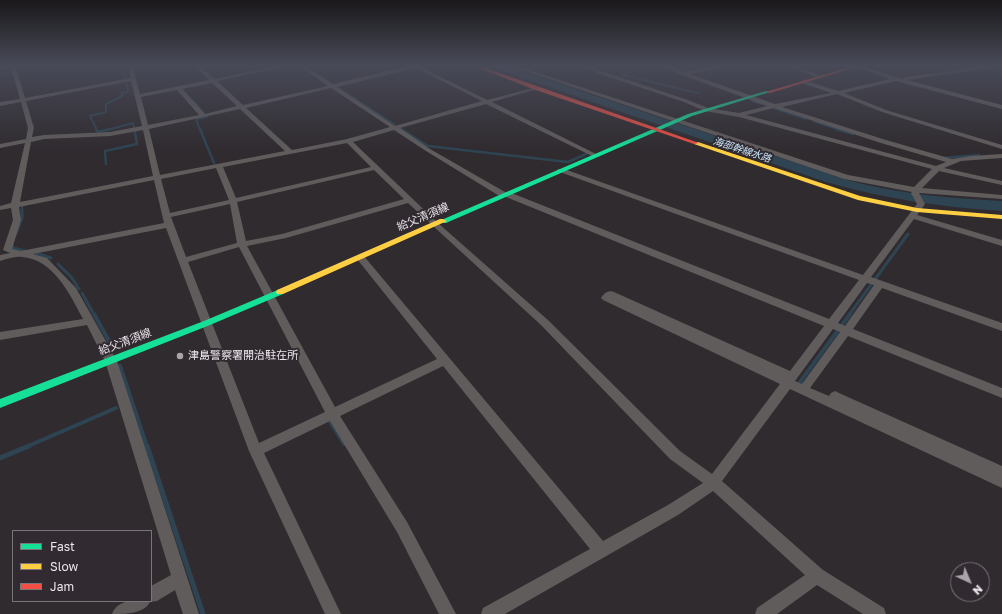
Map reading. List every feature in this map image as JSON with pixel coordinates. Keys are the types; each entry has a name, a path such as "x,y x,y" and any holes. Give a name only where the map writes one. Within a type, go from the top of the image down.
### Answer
{"main road":[{"path":"553,94 660,128 858,198 917,210 1002,217"},
{"name":"給父清須線","path":"0,404 207,323 676,121 706,110 764,94"}],"street":[{"path":"21,94 31,128 15,205 17,220 7,250 44,260 51,266 73,290 111,361 191,614"},
{"path":"0,104 57,94"},
{"path":"150,94 138,96 168,220 256,451 333,614"},
{"path":"183,94 203,116"},
{"path":"227,94 290,152"},
{"path":"0,146 52,136 94,136 145,128 301,94"},
{"path":"347,94 398,127 428,150 505,195 1002,393"},
{"path":"470,94 596,156"},
{"path":"0,208 348,141 516,94"},
{"path":"594,94 847,177 916,192 1002,197"},
{"path":"664,94 706,110 739,115 935,168 1002,183"},
{"path":"737,94 884,143 951,161"},
{"path":"739,115 773,106 790,104 836,94"},
{"path":"841,94 884,111 1002,147"},
{"path":"951,94 1002,107"},
{"path":"348,141 435,225 545,323 675,455 722,490 817,576 878,614"},
{"path":"489,614 673,510 712,484 839,328 873,281 917,210 916,192 935,168 960,159 1002,156"},
{"path":"219,166 233,201 242,244 332,413 402,527 448,614"},
{"path":"0,258 168,220 233,201 376,168"},
{"path":"561,171 1002,327"},
{"path":"183,261 242,244 284,236 409,200"},
{"path":"917,210 1002,243"},
{"path":"360,257 601,550"},
{"path":"797,380 839,328 873,281"},
{"path":"1002,472 797,380 611,294 606,298 797,380 1002,482"},
{"path":"0,336 90,321"},
{"path":"256,451 332,413 445,360"},
{"path":"763,614 817,576"},
{"path":"152,594 180,578"},
{"path":"120,614 140,602"}],"water":[{"name":"海部幹線水路","path":"569,94 589,94 847,180 885,189 924,195 1002,201 1002,211 957,207 892,198 826,182"}],"waterway":[{"path":"97,130 90,116 106,112 106,104 122,96 122,94"},
{"path":"186,94 205,114"},
{"path":"347,94 397,126"},
{"path":"752,101 762,104"},
{"path":"773,108 806,119"},
{"path":"200,130 196,119 207,117"},
{"path":"813,121 840,130"},
{"path":"109,129 133,123 134,128"},
{"path":"399,127 403,130"},
{"path":"96,129 98,132 109,129"},
{"path":"200,129 214,163"},
{"path":"401,129 428,146 568,162 586,154"},
{"path":"836,129 853,134"},
{"path":"106,164 105,151 137,144 135,132"},
{"path":"943,158 979,155"},
{"path":"16,234 22,218 22,206"},
{"path":"849,315 908,234"},
{"path":"12,245 13,248 25,251"},
{"path":"36,253 51,258"},
{"path":"58,264 72,278 79,289"},
{"path":"82,293 94,315"},
{"path":"94,314 114,350"},
{"path":"804,386 800,382 850,314"},
{"path":"120,366 147,447"},
{"path":"26,447 116,408"},
{"path":"329,420 344,444"},
{"path":"0,458 29,446"},
{"path":"147,446 203,614"}],"traffic: fast":[{"path":"443,221 690,115 762,94"},
{"path":"0,404 207,323 280,292"}],"traffic: slow":[{"path":"696,143 858,198 917,210 1002,217"},
{"path":"280,292 443,221"}],"traffic: jam":[{"path":"552,94 696,143"}],"place":[{"name":"津島警察署開治駐在所","path":"180,356"}]}
